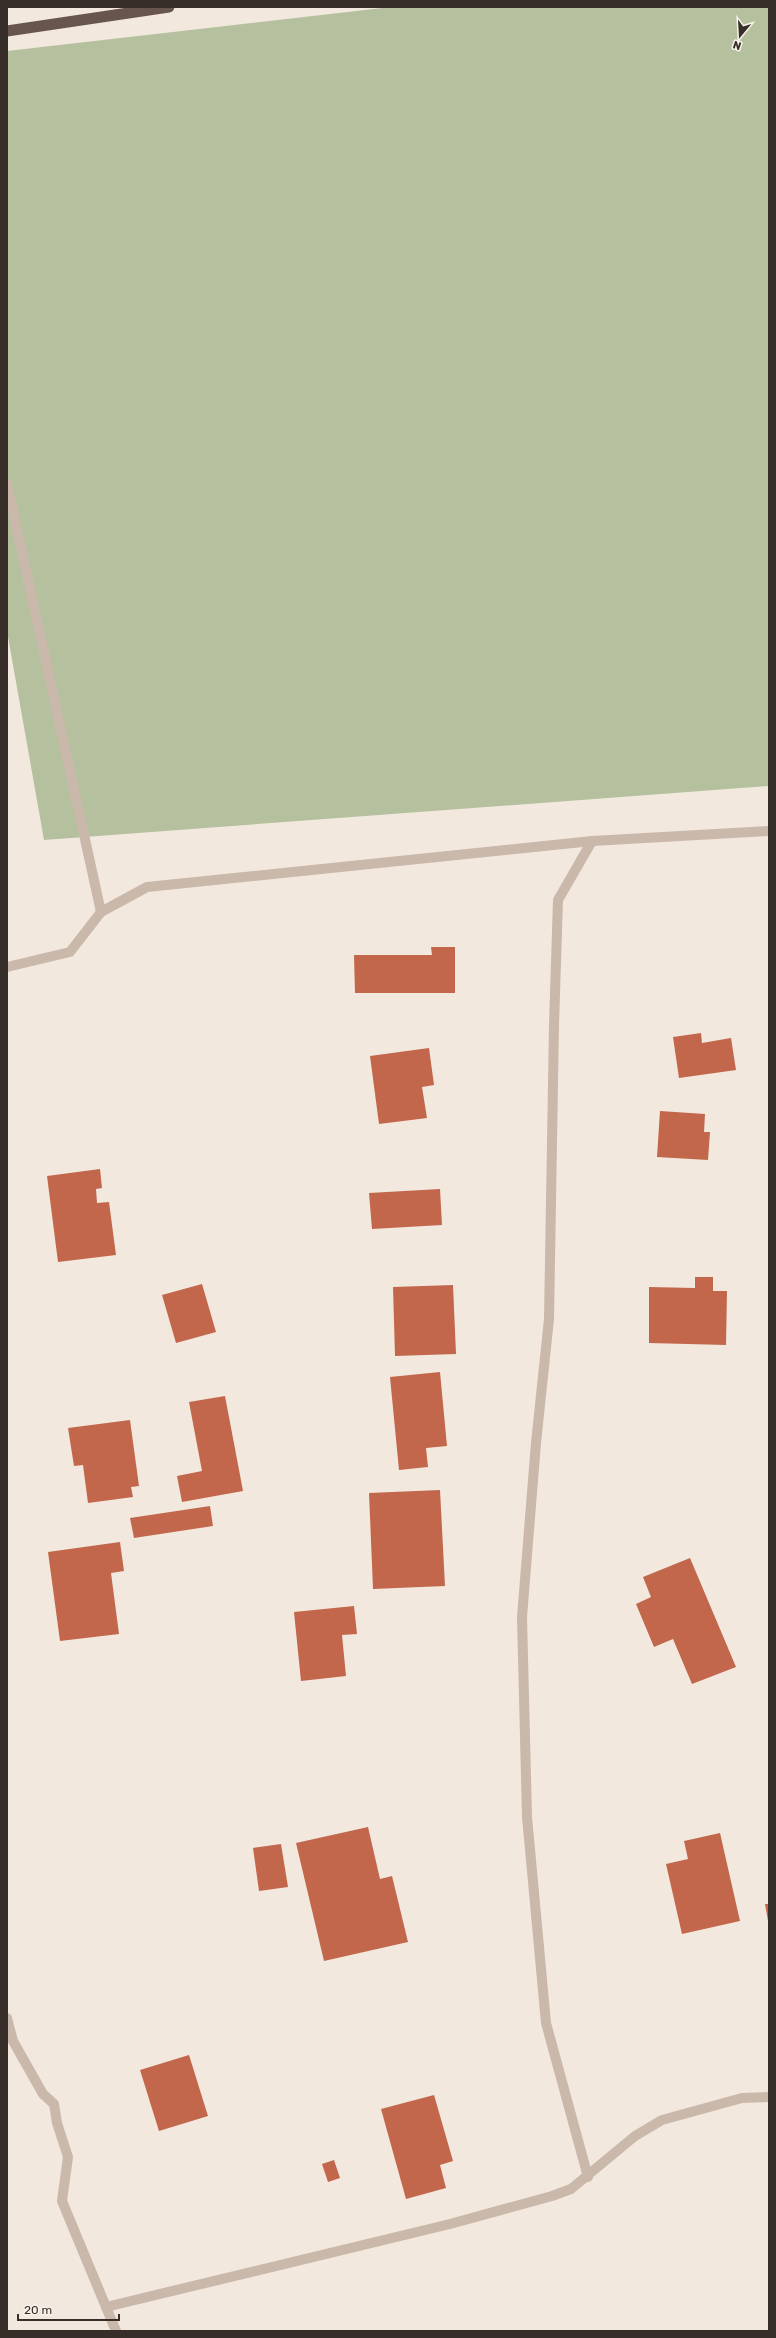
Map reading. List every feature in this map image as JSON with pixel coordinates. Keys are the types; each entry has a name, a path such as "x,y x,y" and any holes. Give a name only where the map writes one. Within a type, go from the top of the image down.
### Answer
{"highway":[{"path":"7,31 169,7"}],"street":[{"path":"7,484 101,912"},
{"path":"7,967 70,952 101,912 147,887 592,841 769,831"},
{"path":"588,2177 546,2023 527,1817 522,1617 536,1443 550,1319 554,1025 558,900 592,841"},
{"path":"7,2018 13,2041 43,2094 54,2104 57,2124 68,2157 62,2201 116,2331"},
{"path":"106,2307 457,2222 552,2196 571,2189 588,2177 635,2136 662,2120 742,2098 769,2097"}],"green space":[{"path":"391,7 769,7 769,786 44,840 7,631 7,51"}],"building":[{"path":"431,947 455,947 455,993 355,993 354,955 432,955"},
{"path":"701,1033 702,1043 731,1038 736,1070 679,1078 673,1037"},
{"path":"429,1048 434,1085 422,1087 427,1118 379,1124 370,1056"},
{"path":"660,1111 705,1114 704,1132 710,1132 708,1160 657,1157"},
{"path":"100,1169 102,1188 96,1189 97,1203 109,1202 116,1255 58,1262 47,1176"},
{"path":"440,1189 442,1225 372,1229 369,1193"},
{"path":"695,1277 713,1277 713,1291 727,1291 726,1345 649,1343 649,1287 695,1288"},
{"path":"202,1284 216,1332 176,1343 162,1295"},
{"path":"453,1285 456,1354 395,1356 393,1287"},
{"path":"440,1372 447,1446 426,1448 428,1467 399,1470 390,1377"},
{"path":"225,1396 243,1491 182,1502 177,1476 202,1471 189,1402"},
{"path":"130,1420 139,1486 131,1487 133,1497 88,1503 83,1465 74,1466 68,1428"},
{"path":"440,1490 445,1586 373,1589 369,1493"},
{"path":"210,1506 213,1526 134,1538 130,1518"},
{"path":"120,1542 124,1571 111,1573 119,1634 60,1641 48,1552"},
{"path":"690,1558 736,1667 692,1684 673,1639 654,1647 636,1604 651,1597 643,1577"},
{"path":"354,1606 357,1634 342,1635 346,1676 301,1681 294,1612"},
{"path":"368,1827 380,1879 392,1876 408,1942 324,1961 296,1843"},
{"path":"720,1833 740,1921 682,1934 666,1864 688,1859 684,1841"},
{"path":"281,1844 288,1887 259,1891 253,1848"},
{"path":"765,1904 769,1904 769,1921 768,1921"},
{"path":"189,2055 208,2116 159,2131 140,2070"},
{"path":"434,2095 453,2161 440,2165 446,2188 406,2199 381,2109"},
{"path":"334,2160 340,2178 328,2182 322,2164"}]}
